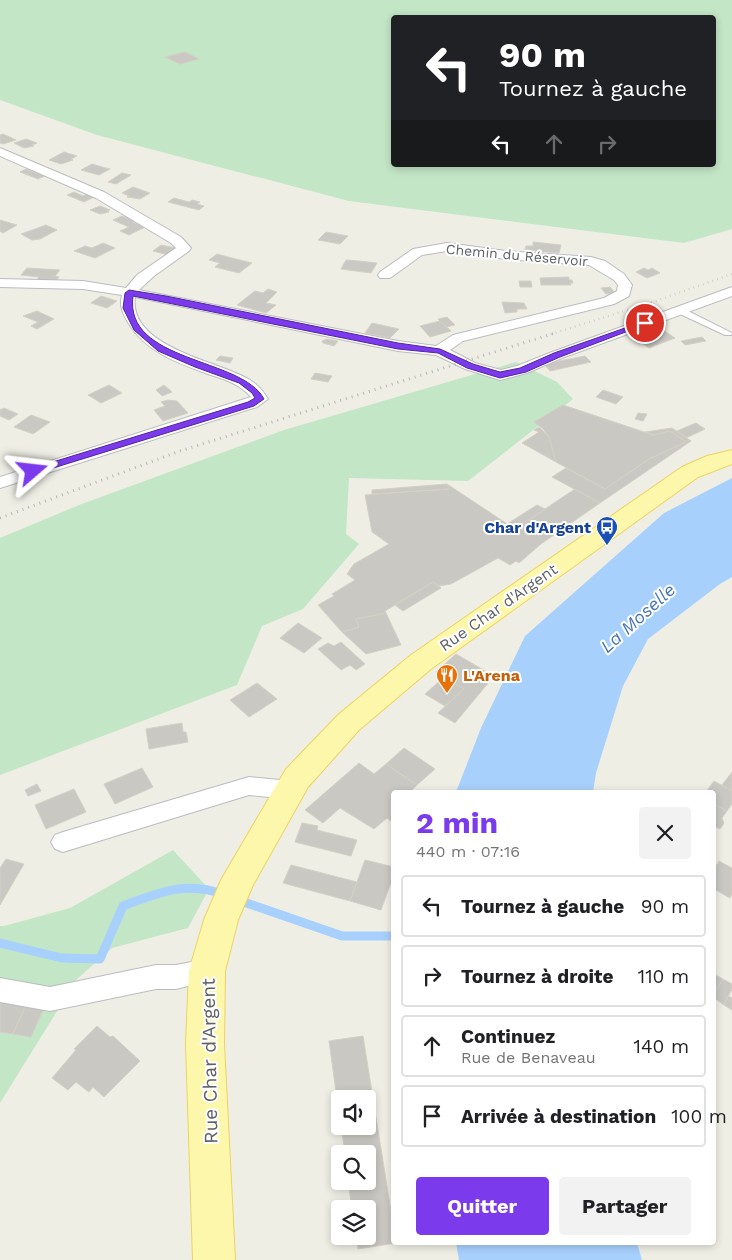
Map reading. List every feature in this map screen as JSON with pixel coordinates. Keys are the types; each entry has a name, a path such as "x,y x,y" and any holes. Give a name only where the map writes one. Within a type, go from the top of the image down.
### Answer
{"main road":[{"name":"Rue Char d'Argent","path":"214,1260 205,1044 207,971 221,920 238,880 297,778 349,722 420,662 690,472 732,457"}],"street":[{"path":"0,152 100,195 176,240 184,248 138,283 129,293 127,308 138,330 161,349 243,381 256,391 260,399 251,404 0,483"},
{"name":"Chemin du Réservoir","path":"385,275 418,252 446,247 521,256 591,261 608,269 619,277 625,285 624,293 609,301 458,338 440,351"},
{"path":"0,283 83,286 175,300 398,346 440,351 470,366 500,375 522,370 557,355 732,291"},
{"path":"63,842 249,786 290,790"},
{"path":"0,990 50,999 156,977 176,977 207,971"}],"lane":[{"path":"681,311 728,333"}],"green space":[{"path":"0,0 732,0 732,229 684,243 349,201 97,135 0,100"},
{"path":"516,362 557,382 573,399 468,481 349,478 346,534 359,544 303,609 262,626 237,685 0,775 0,538 79,505 284,430"},
{"path":"173,850 209,889 188,928 112,948 77,979 0,1103 0,926 70,908"}],"water":[{"name":"La Moselle","path":"732,478 732,577 648,639 623,686 596,773 593,790 457,790 481,728 525,636 664,513"},
{"path":"456,1245 638,1245 642,1260 459,1260"}],"building":[{"path":"185,52 199,59 180,64 165,57"},
{"path":"3,134 16,140 3,144 0,143 0,135"},
{"path":"26,139 37,143 32,145 34,146 24,148 14,143"},
{"path":"64,152 77,156 71,159 73,160 61,164 49,160"},
{"path":"92,164 110,169 99,175 81,170"},
{"path":"26,169 45,176 38,179 20,172"},
{"path":"122,173 131,175 116,184 108,182"},
{"path":"133,187 150,193 140,199 127,197 129,196 122,193"},
{"path":"74,192 83,196 87,194 94,197 84,202 67,195"},
{"path":"174,198 189,202 192,200 200,202 197,204 204,206 199,210 168,202"},
{"path":"100,206 110,210 107,211 109,212 100,214 90,210"},
{"path":"122,216 145,227 129,235 120,231 129,227 113,220"},
{"path":"0,220 17,225 3,233 0,231"},
{"path":"46,225 57,230 40,239 32,240 21,234"},
{"path":"326,232 348,236 340,244 318,240"},
{"path":"533,242 561,245 559,253 525,250 526,246 533,246"},
{"path":"103,243 115,248 95,258 74,251 85,246 92,248"},
{"path":"161,245 176,248 168,255 153,251"},
{"path":"217,254 252,263 239,273 215,267 220,263 209,260"},
{"path":"346,260 377,263 371,273 341,269"},
{"path":"27,268 60,270 55,276 59,277 56,281 37,280 39,277 21,275"},
{"path":"644,268 648,270 652,268 660,273 647,278 636,272"},
{"path":"569,277 569,280 572,280 573,283 570,283 571,285 541,285 540,278"},
{"path":"519,281 531,281 532,287 520,287"},
{"path":"610,287 615,293 606,294 601,288"},
{"path":"268,289 277,292 266,303 276,305 266,313 237,305 255,291 263,293"},
{"path":"101,296 117,301 107,308 91,303"},
{"path":"502,302 524,303 527,309 517,309 517,312 505,313"},
{"path":"37,311 54,319 37,329 31,326 38,322 23,316"},
{"path":"447,317 455,325 446,327 438,319"},
{"path":"440,321 451,331 430,337 420,326"},
{"path":"372,323 399,329 390,338 365,333"},
{"path":"660,328 675,338 649,348 635,338"},
{"path":"702,337 706,341 685,345 681,341"},
{"path":"327,339 338,341 334,346 323,343 322,341"},
{"path":"220,356 233,358 230,363 216,360"},
{"path":"585,356 591,362 550,371 544,364"},
{"path":"315,373 332,376 328,382 311,379"},
{"path":"109,385 122,393 101,403 88,395"},
{"path":"164,385 172,392 162,396 156,390"},
{"path":"603,390 623,397 616,404 596,397"},
{"path":"168,400 177,401 188,413 163,421 154,410 165,406 161,402"},
{"path":"563,405 653,435 670,431 686,442 649,459 605,489 556,462 549,437 534,422"},
{"path":"4,408 18,414 9,420 0,416 0,410"},
{"path":"638,413 647,414 643,421 635,419"},
{"path":"31,415 50,422 33,434 14,427"},
{"path":"696,423 705,429 686,438 677,431"},
{"path":"539,427 549,437 556,462 522,443 539,432 534,430"},
{"path":"672,428 691,441 600,503 552,477 566,468 605,489 649,459 686,442 670,431 653,435 645,432"},
{"path":"447,484 515,529 575,489 600,503 541,544 519,563 516,561 510,565 498,558 451,584 439,586 433,582 385,611 386,613 356,619 359,627 342,632 318,605 334,596 332,594 355,580 347,574 354,564 389,544 372,532 365,495 449,489"},
{"path":"447,484 449,489 372,494 372,490"},
{"path":"537,505 545,509 515,529 507,524"},
{"path":"433,582 441,588 403,611 395,605"},
{"path":"386,613 401,645 366,654 342,632 359,627 356,619"},
{"path":"298,623 322,638 304,653 280,638"},
{"path":"341,642 365,664 356,670 350,665 341,670 318,649 328,643 334,646"},
{"path":"456,654 494,676 455,723 438,713 464,689 436,672"},
{"path":"444,677 464,689 445,706 425,694"},
{"path":"257,683 277,699 249,717 230,700"},
{"path":"182,723 183,732 186,732 188,742 149,749 146,729"},
{"path":"404,748 435,769 417,785 386,764"},
{"path":"359,763 374,774 386,764 417,785 412,790 391,790 391,821 387,818 374,829 340,808 323,823 305,810"},
{"path":"142,768 153,787 115,804 104,784"},
{"path":"732,772 732,791 722,785"},
{"path":"714,781 732,791 732,804 727,811 716,805 716,790 707,790"},
{"path":"37,784 41,791 28,796 25,790"},
{"path":"74,789 86,812 46,829 35,805"},
{"path":"716,805 727,811 722,818 724,823 720,829 716,827"},
{"path":"302,823 318,826 317,830 357,840 351,856 295,842"},
{"path":"6,859 24,864 0,905 0,868"},
{"path":"365,860 391,866 391,882 381,910 350,901"},
{"path":"719,861 732,868 732,894 730,898 716,890 717,865"},
{"path":"291,865 357,882 350,901 283,883"},
{"path":"716,975 723,979 716,991"},
{"path":"723,979 732,984 732,989 724,1005 716,999 716,991"},
{"path":"728,996 732,998 732,1010 724,1005"},
{"path":"0,1000 26,1005 13,1034 0,1032"},
{"path":"26,1005 44,1008 31,1037 13,1034"},
{"path":"97,1026 110,1037 113,1036 140,1061 104,1097 93,1087 89,1092 76,1082 68,1090 52,1078 76,1050 74,1049"},
{"path":"363,1036 372,1090 336,1090 329,1041"},
{"path":"376,1117 391,1211 391,1244 358,1249 357,1245 376,1245 376,1200 351,1200 349,1190 376,1190 376,1145 344,1145 342,1135 376,1135"}],"waterway":[{"path":"0,943 62,958 100,959 123,906 160,893 185,888 211,891 224,895"},
{"path":"238,900 342,936 391,936"}],"railway":[{"path":"551,334 659,300 732,274"},
{"path":"0,518 180,451 555,333"}],"place":[{"name":"Char d'Argent","path":"607,546"},
{"name":"L'Arena","path":"447,694"}],"route":[{"path":"33,471 251,404 260,399 256,391 243,381 161,349 138,330 127,308 129,293 166,298 398,346 440,351 470,366 500,375 522,370 557,355 645,323"}]}
